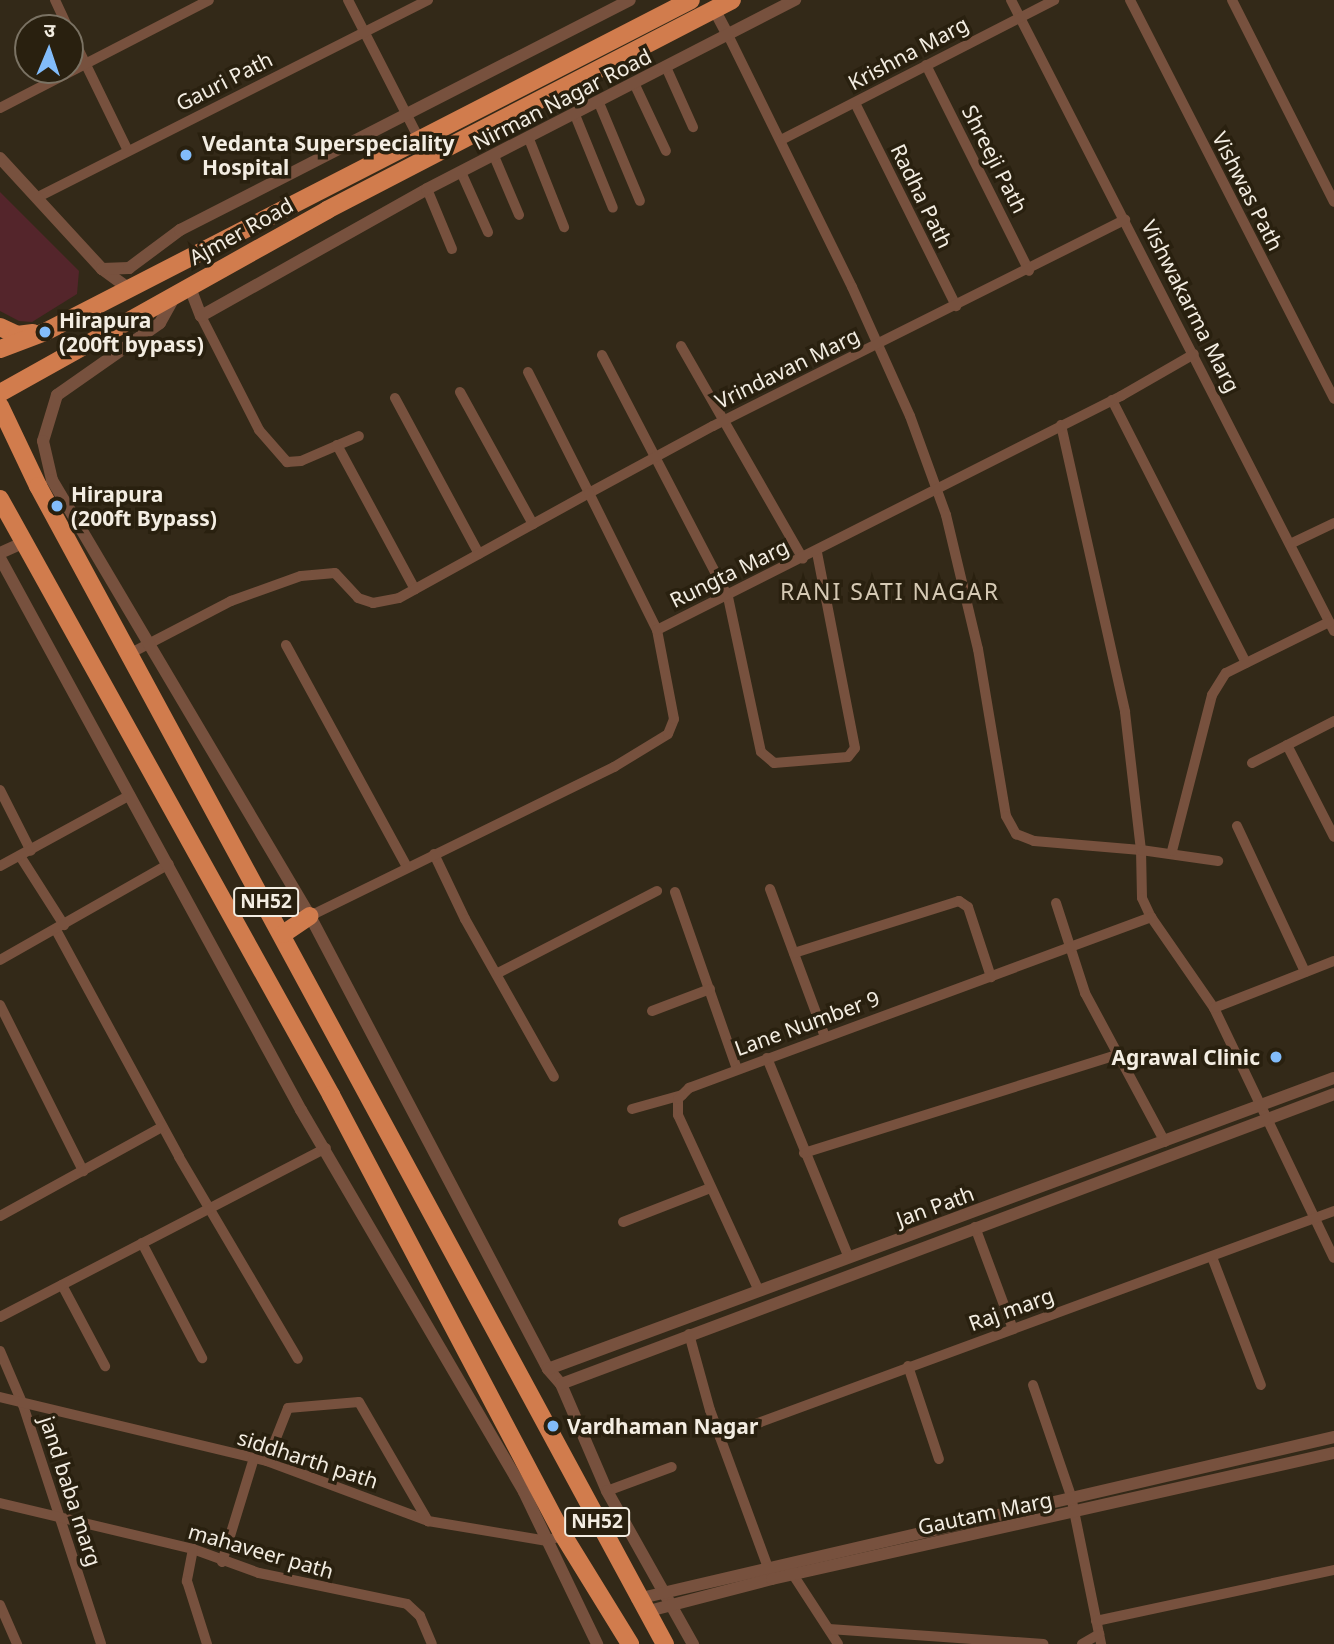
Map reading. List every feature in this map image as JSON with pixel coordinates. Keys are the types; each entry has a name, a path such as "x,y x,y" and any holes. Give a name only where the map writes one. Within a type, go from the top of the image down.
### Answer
{"highway":[{"name":"Ajmer Road","path":"0,349 45,332 691,0"},
{"name":"Ajmer Road","path":"0,393 184,288 732,0"},
{"path":"0,327 18,335 45,332"},
{"name":"NH52","path":"0,406 24,457 283,934 641,1605 665,1644"},
{"name":"NH52","path":"0,499 317,1071 555,1538 629,1644"},
{"path":"283,934 310,916"}],"street":[{"path":"0,108 209,0"},
{"path":"348,0 419,139"},
{"name":"Gauri Path","path":"38,197 428,0"},
{"path":"102,269 129,268 180,230 630,0"},
{"name":"Nirman Nagar Road","path":"201,316 427,189 529,139 795,0"},
{"name":"Vishwakarma Marg","path":"1011,0 1332,626"},
{"name":"Krishna Marg","path":"781,140 1054,0"},
{"name":"Vishwas Path","path":"1130,0 1330,384 1334,399"},
{"path":"1232,0 1334,202"},
{"path":"714,9 781,140 878,345 936,487 978,649 1006,816 1016,834 1034,841 1172,851 1218,861"},
{"path":"84,60 128,151"},
{"name":"Shreeji Path","path":"926,65 1029,271"},
{"path":"666,67 693,127"},
{"path":"634,83 666,151"},
{"path":"599,103 640,201"},
{"name":"Radha Path","path":"855,103 956,306"},
{"path":"575,115 613,208"},
{"path":"529,139 564,227"},
{"path":"494,156 519,215"},
{"path":"0,158 102,269 128,288"},
{"path":"461,172 488,232"},
{"path":"427,189 453,249"},
{"name":"Vrindavan Marg","path":"148,643 231,601 301,576 335,573 358,597 373,603 415,589 725,420 1029,271 1125,220"},
{"path":"359,436 301,461 287,462 259,430 184,288 160,323 100,360 57,395 43,441 52,480 310,916 548,1368 561,1384 607,1490 668,1606 693,1644"},
{"path":"681,346 803,559"},
{"name":"Rungta Marg","path":"310,916 614,767 668,734 674,719 657,629 817,552 936,487 1112,400 1194,354"},
{"path":"603,355 728,597 766,759 784,764 848,757 856,748 856,733 817,552"},
{"path":"528,372 657,629"},
{"path":"460,392 533,524"},
{"path":"395,398 479,554"},
{"path":"1112,400 1245,663"},
{"path":"1061,425 1125,712 1141,850 1139,880 1151,917 1214,1008 1263,1104 1334,1258"},
{"path":"24,457 43,441"},
{"path":"337,445 415,589"},
{"path":"1290,544 1334,523"},
{"path":"0,553 25,542"},
{"path":"0,558 301,1110 326,1148 378,1248 524,1492 555,1538 597,1644"},
{"path":"1172,851 1212,695 1226,673 1332,626"},
{"path":"131,653 148,643"},
{"path":"286,645 407,867"},
{"path":"1252,763 1334,721"},
{"path":"1287,745 1334,837"},
{"path":"0,790 31,851"},
{"path":"0,866 130,795"},
{"path":"1237,826 1305,972"},
{"path":"434,854 554,1077"},
{"path":"20,856 162,1127 298,1359"},
{"path":"0,960 169,864"},
{"path":"770,889 825,1037"},
{"path":"498,973 657,891"},
{"path":"676,892 737,1069"},
{"path":"794,953 959,901 968,907 991,977"},
{"path":"1056,903 1074,948 1085,993 1165,1142"},
{"name":"Lane Number 9","path":"632,1108 682,1095 689,1088 737,1069 1074,948 1151,917"},
{"path":"1214,1008 1334,961"},
{"path":"652,1011 710,989"},
{"path":"0,1005 83,1171"},
{"path":"804,1153 1119,1054"},
{"path":"767,1058 849,1258"},
{"name":"Jan Path","path":"548,1368 1334,1078"},
{"name":"Jan Path","path":"561,1384 1334,1094"},
{"path":"682,1095 678,1115 759,1291"},
{"path":"0,1216 162,1127"},
{"path":"0,1317 326,1148"},
{"path":"623,1222 710,1188"},
{"name":"Raj marg","path":"720,1437 1334,1211"},
{"path":"975,1227 1013,1329"},
{"path":"142,1243 202,1357"},
{"path":"1212,1257 1261,1385"},
{"path":"62,1285 105,1366"},
{"path":"689,1334 720,1437 772,1579"},
{"name":"jand baba marg","path":"0,1351 23,1405 58,1520 101,1644"},
{"path":"908,1366 939,1458"},
{"path":"1033,1385 1071,1496 1100,1639 1082,1644"},
{"name":"siddharth path","path":"0,1396 23,1405 267,1461 428,1521 555,1538"},
{"path":"267,1461 288,1408 359,1402 428,1521"},
{"path":"641,1605 662,1593 766,1566 1334,1437"},
{"name":"Gautam Marg","path":"641,1605 668,1606 793,1574 1334,1453"},
{"path":"222,1562 254,1458"},
{"path":"607,1490 672,1467"},
{"name":"mahaveer path","path":"0,1503 58,1520 193,1549 222,1562 335,1591 407,1604 420,1616 432,1644"},
{"path":"193,1549 187,1581 207,1644"},
{"path":"785,1562 838,1644"},
{"path":"1096,1621 1334,1570"},
{"path":"0,1605 17,1644"},
{"path":"830,1629 1043,1644"}],"shaded area":[{"path":"0,192 79,271 77,294 32,322 19,321 0,311"}],"place":[{"name":"Vedanta Superspeciality Hospital","path":"186,155"},
{"name":"Hirapura (200ft bypass)","path":"45,332"},
{"name":"Hirapura (200ft Bypass)","path":"57,506"},
{"name":"Agrawal Clinic","path":"1276,1057"},
{"name":"Vardhaman Nagar","path":"553,1426"}],"district":[{"name":"RANI SATI NAGAR","path":"890,591"}]}
